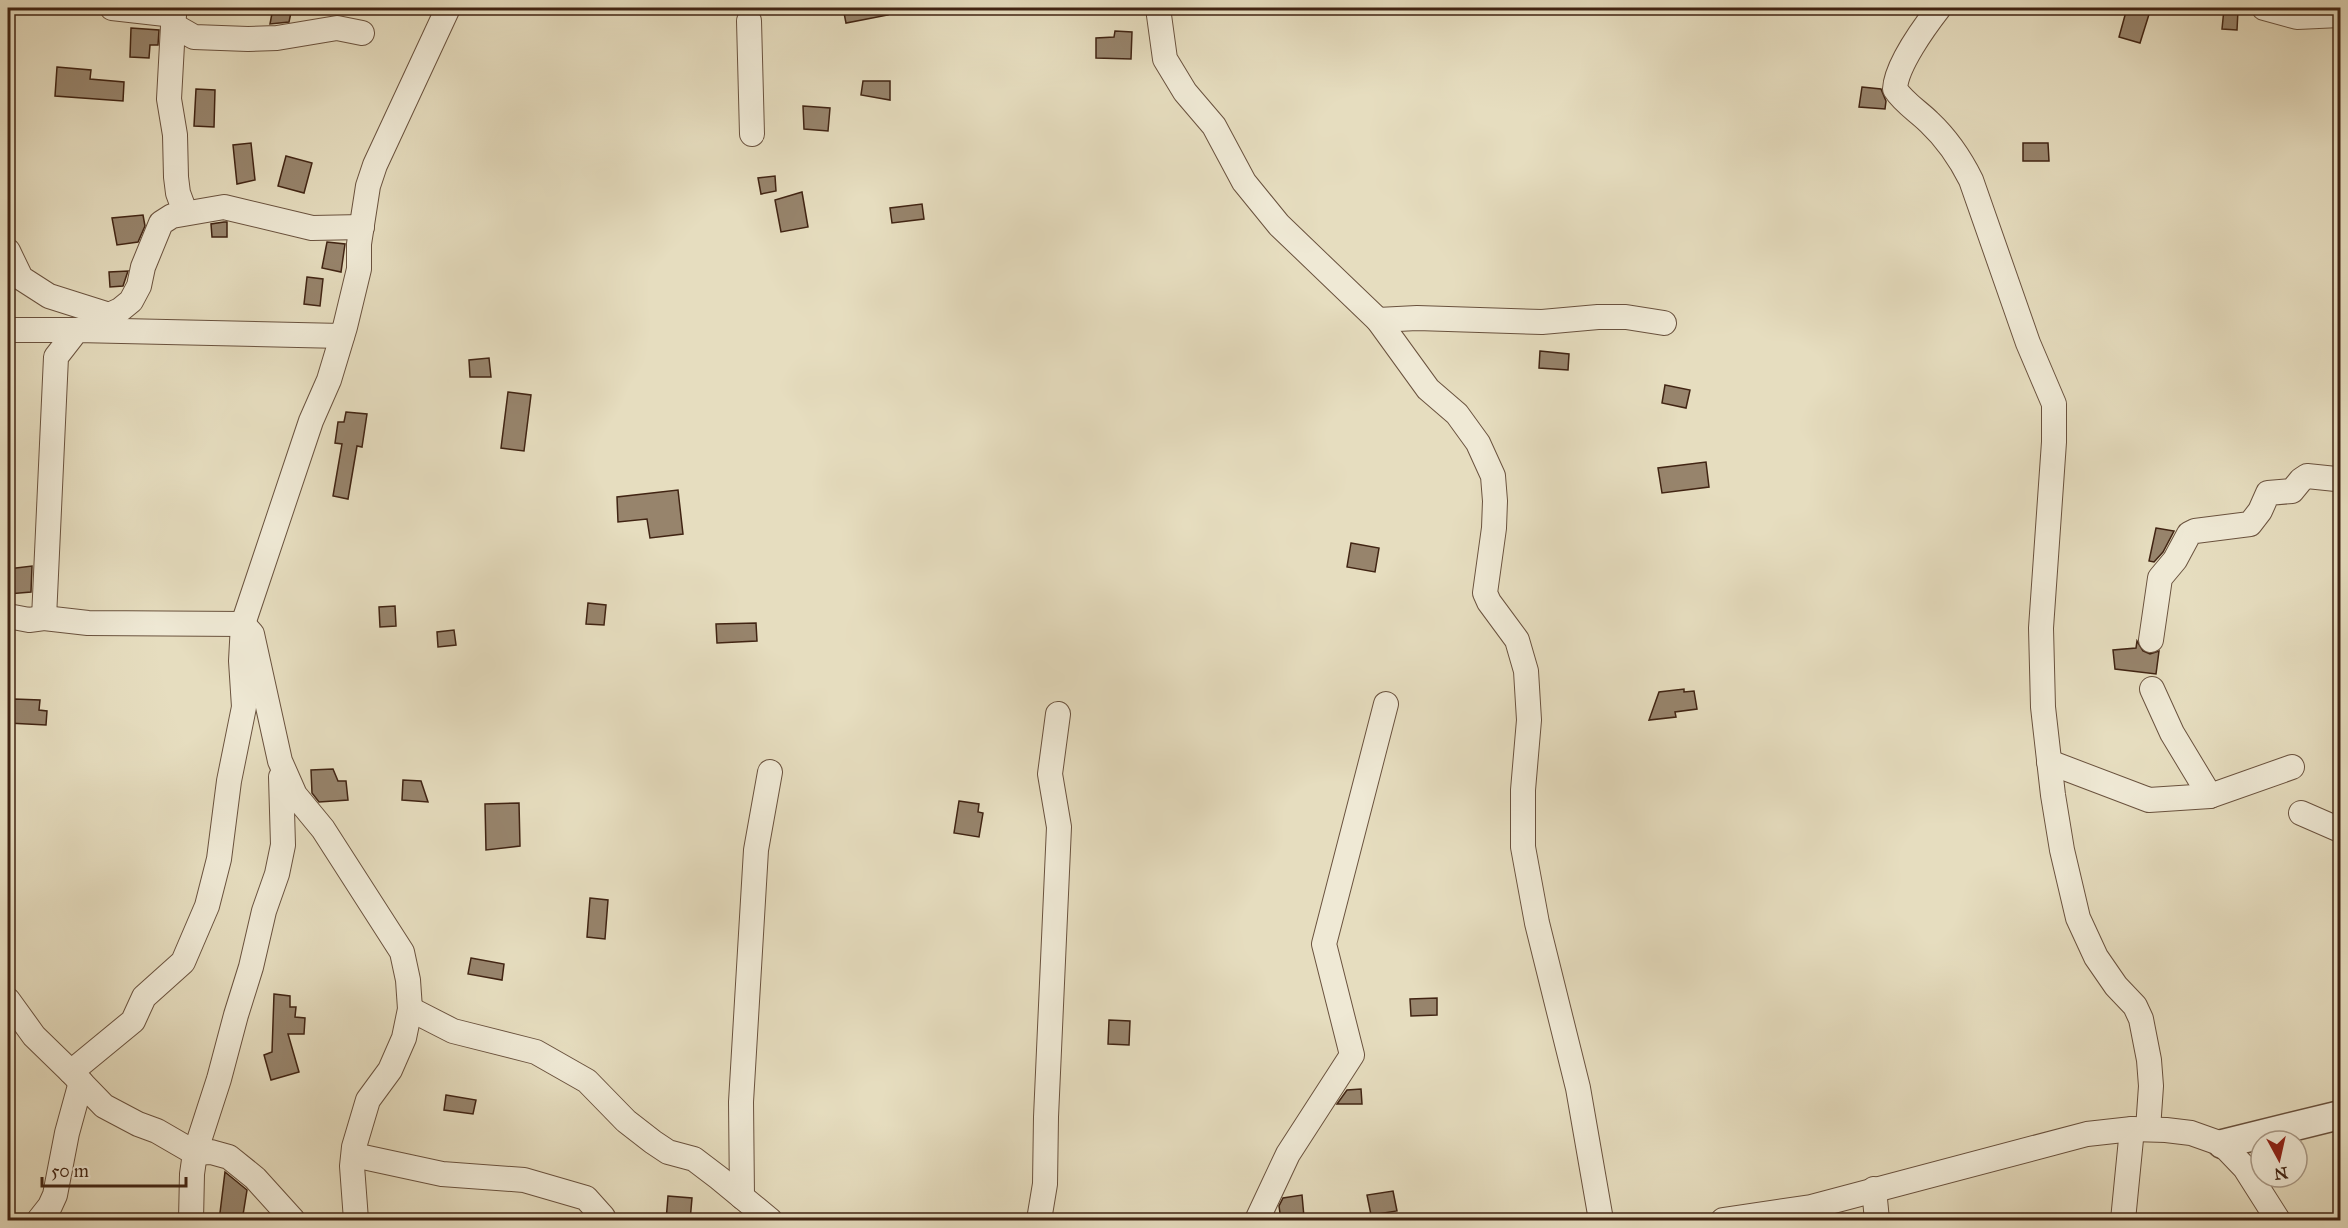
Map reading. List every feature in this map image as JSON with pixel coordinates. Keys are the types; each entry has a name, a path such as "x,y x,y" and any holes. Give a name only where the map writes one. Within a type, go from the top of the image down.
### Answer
{"street":[{"path":"112,8 174,16 194,37 277,38 337,28 362,33"},
{"path":"39,1221 55,1195 76,1077 133,1021 144,997 183,962 207,906 219,859 229,781 244,707 243,624 308,430 329,380 342,336 359,269 368,186 375,165 448,8"},
{"path":"1146,8 1161,35"},
{"path":"1158,8 1167,63 1185,92 1214,126 1245,182 1286,232 1378,320 1428,389 1457,414 1478,443 1493,476 1494,528 1485,593 1517,640 1526,671 1529,720 1523,790 1523,847 1537,922 1578,1088 1601,1221"},
{"path":"1939,8 1914,44 1896,82 1895,89 1930,122 1963,164 1971,180 2028,343 2054,404 2054,442 2042,628 2043,707 2049,762 2062,850 2078,918 2096,957 2116,986 2135,1006 2141,1019 2149,1060 2151,1086 2140,1129 2123,1221"},
{"path":"2264,8 2297,17 2340,15"},
{"path":"174,16 169,99 175,135 176,177 185,212"},
{"path":"749,21 752,134"},
{"path":"8,251 21,278 49,296 109,315 131,301 139,286 143,267 161,222 171,216 224,207 312,228 362,227"},
{"path":"1378,320 1417,318 1542,322 1626,317 1664,323"},
{"path":"8,330 342,336"},
{"path":"44,618 56,357 77,330"},
{"path":"2151,640 2160,578 2175,560 2189,534 2195,531 2250,524 2260,511 2268,493 2292,491 2307,476 2334,479 2340,477"},
{"path":"8,615 29,620 44,618 88,623 243,624 252,634 280,761 284,815 283,845 278,873 264,911 251,967 195,1153 191,1221"},
{"path":"2152,689 2172,733 2210,796"},
{"path":"1257,1221 1288,1154 1352,1056 1324,944 1386,704"},
{"path":"1039,1221 1045,1184 1059,827 1050,774 1058,714"},
{"path":"280,761 295,795 327,836 402,952 408,980 410,1009 404,1038 390,1070 368,1100 354,1155 352,1166 356,1221"},
{"path":"2049,762 2149,800 2210,796 2292,767"},
{"path":"757,1212 741,1102 756,850 770,772"},
{"path":"2301,813 2340,830"},
{"path":"8,1000 34,1036 104,1106 138,1125 157,1131 195,1153 211,1152 229,1157 255,1178 293,1221"},
{"path":"410,1009 453,1031 536,1052 587,1081 626,1121 668,1152 694,1159 757,1212"},
{"path":"2222,1144 2340,1115"},
{"path":"1723,1221 1811,1207 1874,1188 2087,1134 2140,1129 2191,1133 2222,1144 2245,1168 2278,1221"},
{"path":"354,1155 442,1174 524,1180 586,1198 603,1217 603,1221"},
{"path":"1874,1188 1878,1221"}],"building":[{"path":"273,8 292,8 289,22 270,24"},
{"path":"843,8 887,8 888,15 846,23"},
{"path":"2127,8 2151,8 2140,43 2119,37"},
{"path":"2224,9 2238,10 2237,30 2222,29"},
{"path":"131,28 159,30 158,45 150,45 149,58 130,57"},
{"path":"1115,31 1132,32 1131,59 1096,58 1096,38 1114,37"},
{"path":"57,67 91,70 90,79 124,82 123,101 55,96"},
{"path":"863,81 890,81 890,100 861,95"},
{"path":"1862,87 1881,89 1886,101 1885,109 1859,107"},
{"path":"196,89 215,90 214,127 194,126"},
{"path":"803,106 830,108 828,131 804,129"},
{"path":"251,143 255,180 237,184 233,145"},
{"path":"2023,143 2048,143 2049,161 2023,161"},
{"path":"286,156 312,163 304,193 278,186"},
{"path":"775,176 776,191 761,194 758,178"},
{"path":"802,192 808,227 781,232 775,200"},
{"path":"922,204 924,219 892,223 890,208"},
{"path":"143,215 145,226 138,242 117,245 112,218"},
{"path":"227,222 227,237 212,237 211,224"},
{"path":"327,242 345,244 341,272 322,268"},
{"path":"128,271 123,286 110,287 109,272"},
{"path":"307,277 323,279 320,306 304,304"},
{"path":"1540,351 1569,354 1568,370 1539,368"},
{"path":"489,358 491,377 470,377 469,360"},
{"path":"1665,385 1690,390 1686,408 1662,403"},
{"path":"508,392 531,395 524,451 501,448"},
{"path":"346,412 367,414 362,447 357,446 348,499 333,496 342,444 335,443 338,422 344,422"},
{"path":"1706,462 1709,487 1662,493 1658,468"},
{"path":"678,490 683,534 650,538 647,519 618,522 617,497"},
{"path":"2156,528 2174,531 2163,552 2154,562 2149,561"},
{"path":"1351,543 1379,548 1375,572 1347,567"},
{"path":"32,566 31,592 8,594 8,569"},
{"path":"588,603 606,605 604,625 586,624"},
{"path":"395,606 396,626 380,627 379,607"},
{"path":"756,623 757,641 717,643 716,624"},
{"path":"454,630 456,645 438,647 437,632"},
{"path":"2137,641 2143,651 2150,654 2159,651 2156,674 2115,669 2113,650 2136,648"},
{"path":"1684,689 1684,692 1694,691 1697,709 1675,712 1676,717 1649,720 1659,692"},
{"path":"14,699 40,700 39,710 47,711 46,725 8,723 8,704 14,705"},
{"path":"333,769 338,781 346,781 348,800 319,802 312,793 311,770"},
{"path":"403,780 421,781 428,802 402,800"},
{"path":"959,801 979,804 978,812 983,813 979,837 954,833"},
{"path":"519,803 520,846 486,850 485,804"},
{"path":"590,898 608,900 605,939 587,937"},
{"path":"471,958 504,964 502,980 468,974"},
{"path":"274,994 290,996 290,1007 296,1007 295,1017 305,1018 304,1034 288,1034 299,1072 271,1080 264,1055 272,1052"},
{"path":"1437,998 1437,1015 1411,1016 1410,999"},
{"path":"1109,1020 1130,1021 1129,1045 1108,1044"},
{"path":"1361,1089 1362,1104 1337,1104 1347,1090"},
{"path":"446,1095 476,1100 473,1114 444,1110"},
{"path":"225,1172 247,1190 242,1221 219,1221"},
{"path":"1393,1191 1397,1211 1371,1215 1367,1195"},
{"path":"1302,1195 1304,1217 1281,1220 1279,1206 1283,1198"},
{"path":"668,1196 692,1198 690,1221 666,1221"}]}
